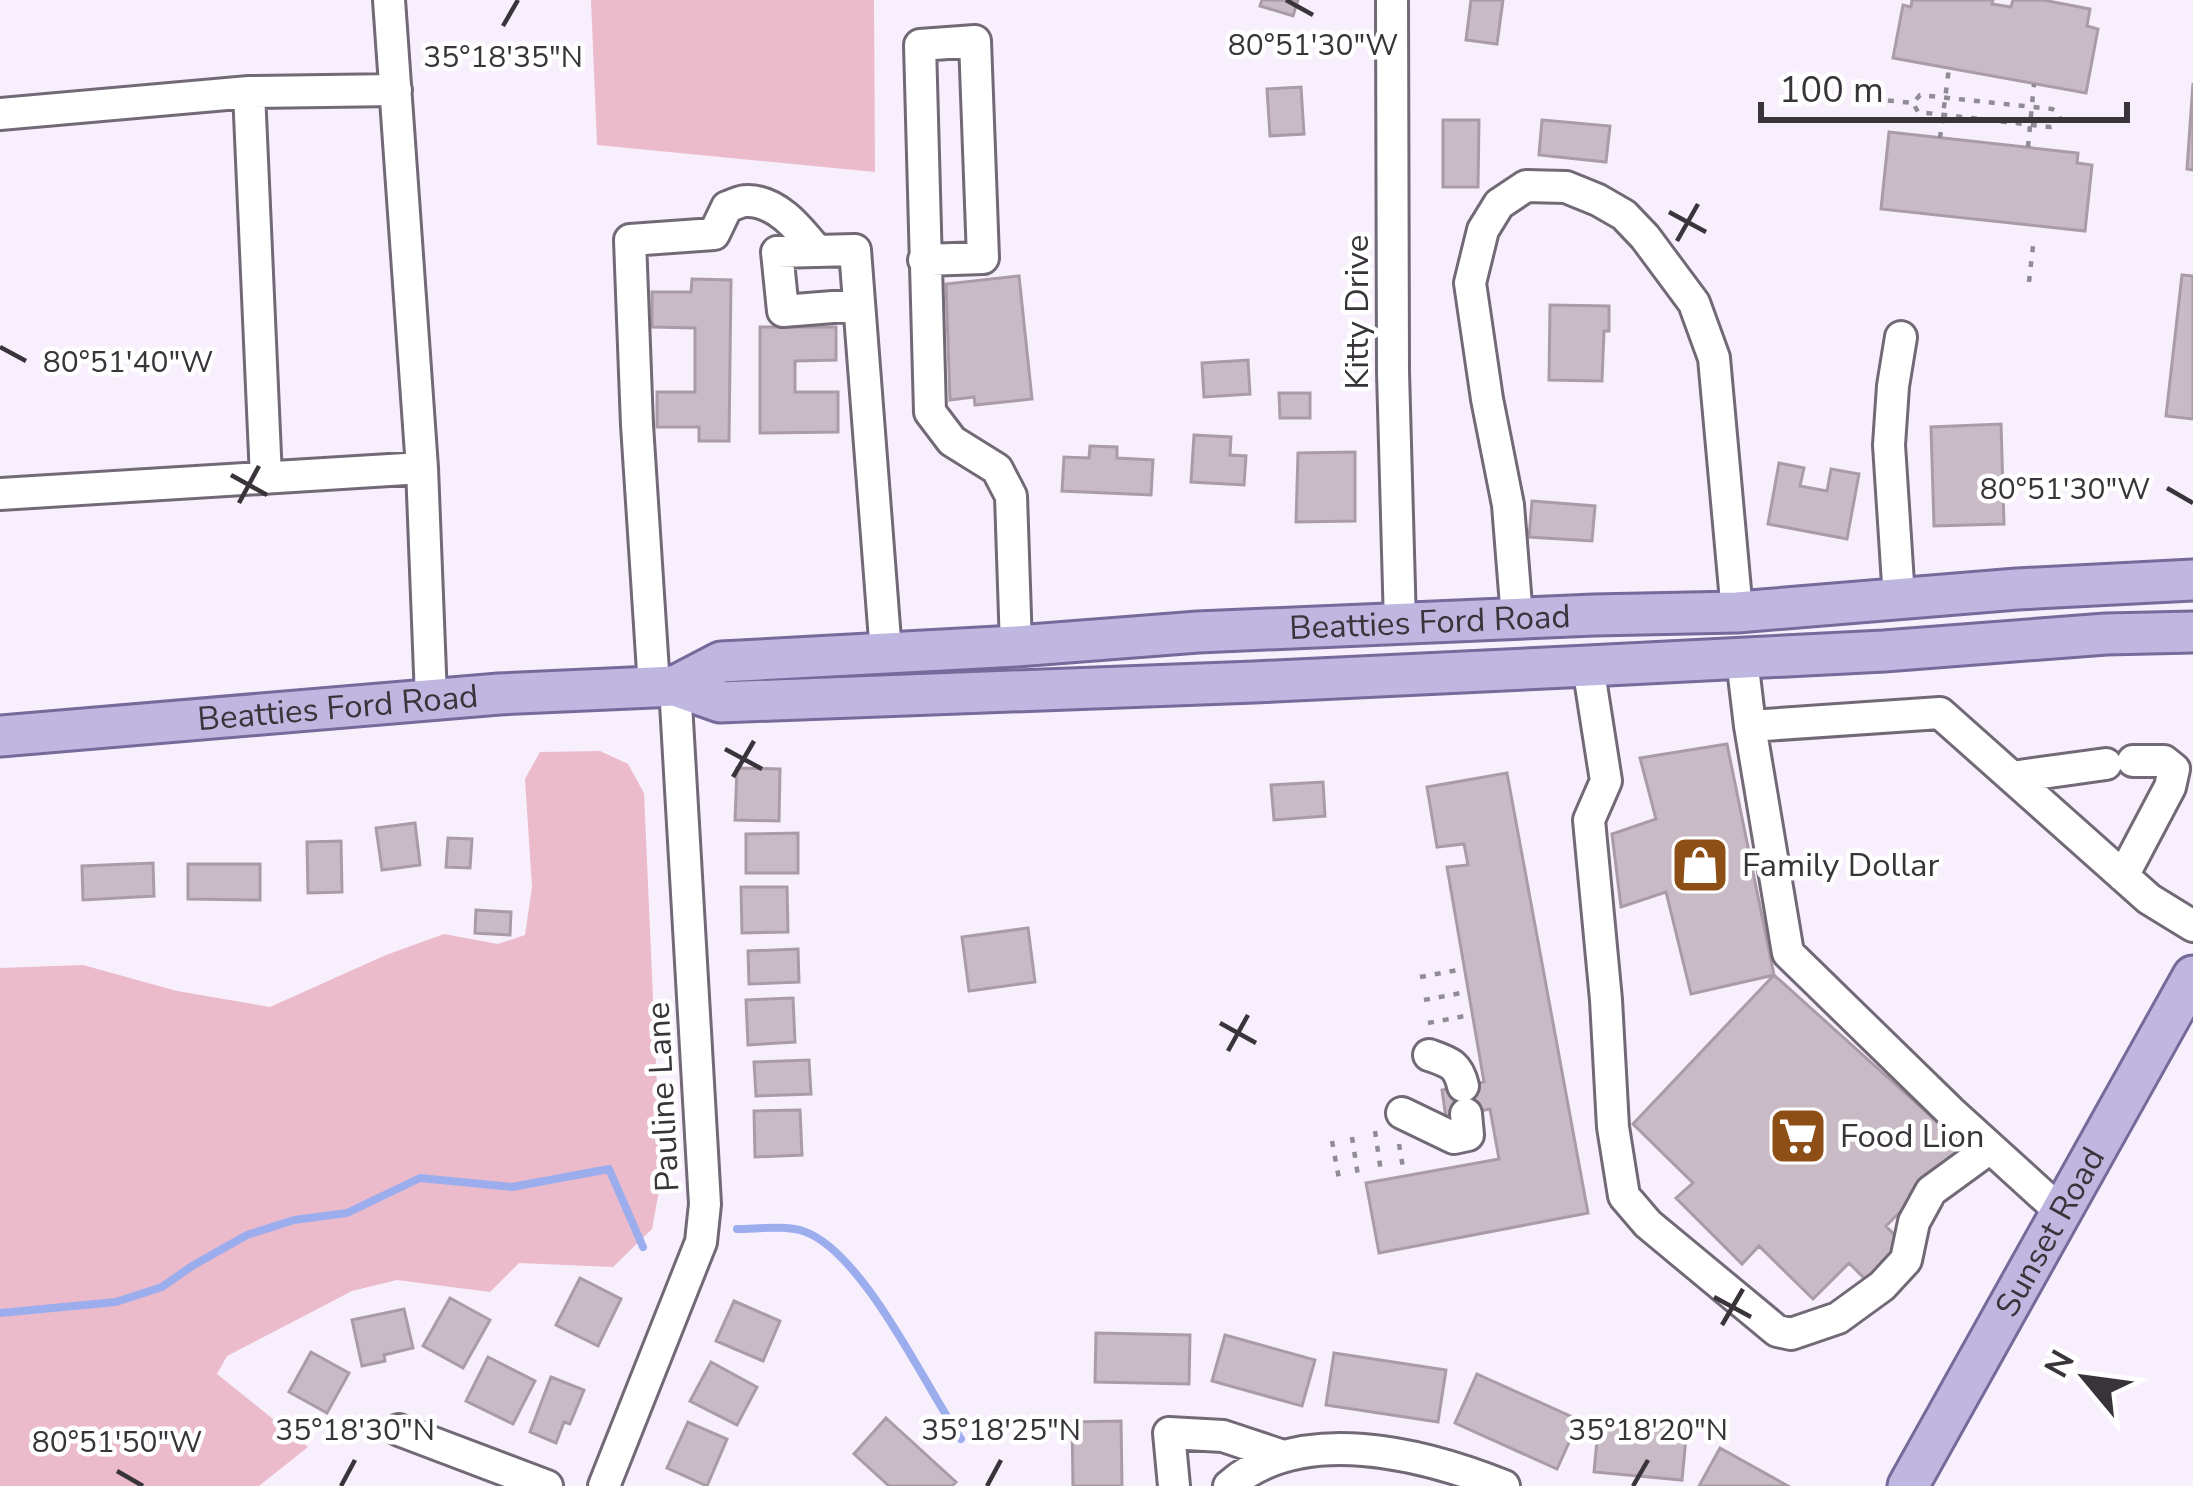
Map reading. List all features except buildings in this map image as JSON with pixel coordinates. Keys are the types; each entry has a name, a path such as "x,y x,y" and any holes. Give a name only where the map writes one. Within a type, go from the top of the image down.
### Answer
{"main road":[{"name":"Beatties Ford Road","path":"665,687 722,662 1198,632 1737,612 2193,580"},
{"name":"Beatties Ford Road","path":"0,736 431,698 665,687 720,702 1254,682 2193,632"},
{"name":"Sunset Road","path":"1908,1486 2193,976"}],"street":[{"path":"389,0 422,467 431,698"},
{"name":"Kitty Drive","path":"1392,0 1393,372 1400,624"},
{"path":"925,260 982,258 975,41 920,45 925,260 930,412 952,441 997,469 1011,496 1016,646"},
{"path":"0,114 249,92 395,90"},
{"path":"249,92 266,478"},
{"path":"1517,618 1508,505 1486,399 1470,283 1483,230 1499,205 1526,186 1566,187 1624,215 1694,303 1714,358 1737,612"},
{"name":"Pauline Lane","path":"604,1486 701,1242 705,1204 665,687 637,425 630,240 714,234 727,207 747,201 794,222 817,251"},
{"path":"858,305 783,311 777,252 855,250 886,653"},
{"path":"1899,599 1889,445 1901,337"},
{"path":"0,494 422,467"},
{"path":"1742,658 1788,953 2060,1211"},
{"path":"1588,666 1606,781 1589,820 1612,1127 1624,1196 1648,1224 1758,1316 1777,1331 1791,1334 1838,1318 1882,1286 1906,1259 1914,1222 1931,1191 1990,1148"},
{"path":"1750,726 1940,713 2123,876 2193,926"},
{"path":"2012,777 2120,762 2164,761 2174,769 2170,787 2123,876"},
{"path":"1402,1113 1454,1138 1468,1136 1460,1072 1429,1055"},
{"path":"399,1430 547,1486"},
{"path":"1174,1486 1169,1432 1223,1436 1283,1456"},
{"path":"1228,1486 1283,1456 1334,1450 1375,1450 1432,1460 1504,1486"}],"path":[{"path":"1940,138 1949,68"},
{"path":"2028,147 2034,84"},
{"path":"1920,95 2032,107 2058,112 2060,118 2050,127 2030,125 1918,112 1913,103 1920,95"},
{"path":"1873,99 1913,103"},
{"path":"2029,282 2032,246"},
{"path":"1420,977 1458,970"},
{"path":"1424,1000 1461,993"},
{"path":"1428,1023 1465,1016"},
{"path":"1375,1131 1381,1172"},
{"path":"1352,1137 1358,1176"},
{"path":"1332,1141 1339,1179"}],"shaded area":[{"path":"591,0 874,0 875,172 597,145"},
{"path":"600,751 628,764 644,793 661,1180 652,1229 613,1267 519,1263 490,1292 397,1280 352,1291 227,1356 217,1374 308,1447 259,1486 0,1486 0,968 83,965 177,991 270,1007 444,934 498,944 525,935 532,887 525,779 540,752"}],"waterway":[{"path":"0,1313 116,1302 162,1287 247,1235 294,1220 347,1213 420,1178 512,1187 609,1169 643,1247"},
{"path":"737,1229 803,1231 848,1264 891,1323 961,1439"}],"place":[{"name":"Family Dollar","path":"1700,865"},
{"name":"Food Lion","path":"1798,1136"}]}
